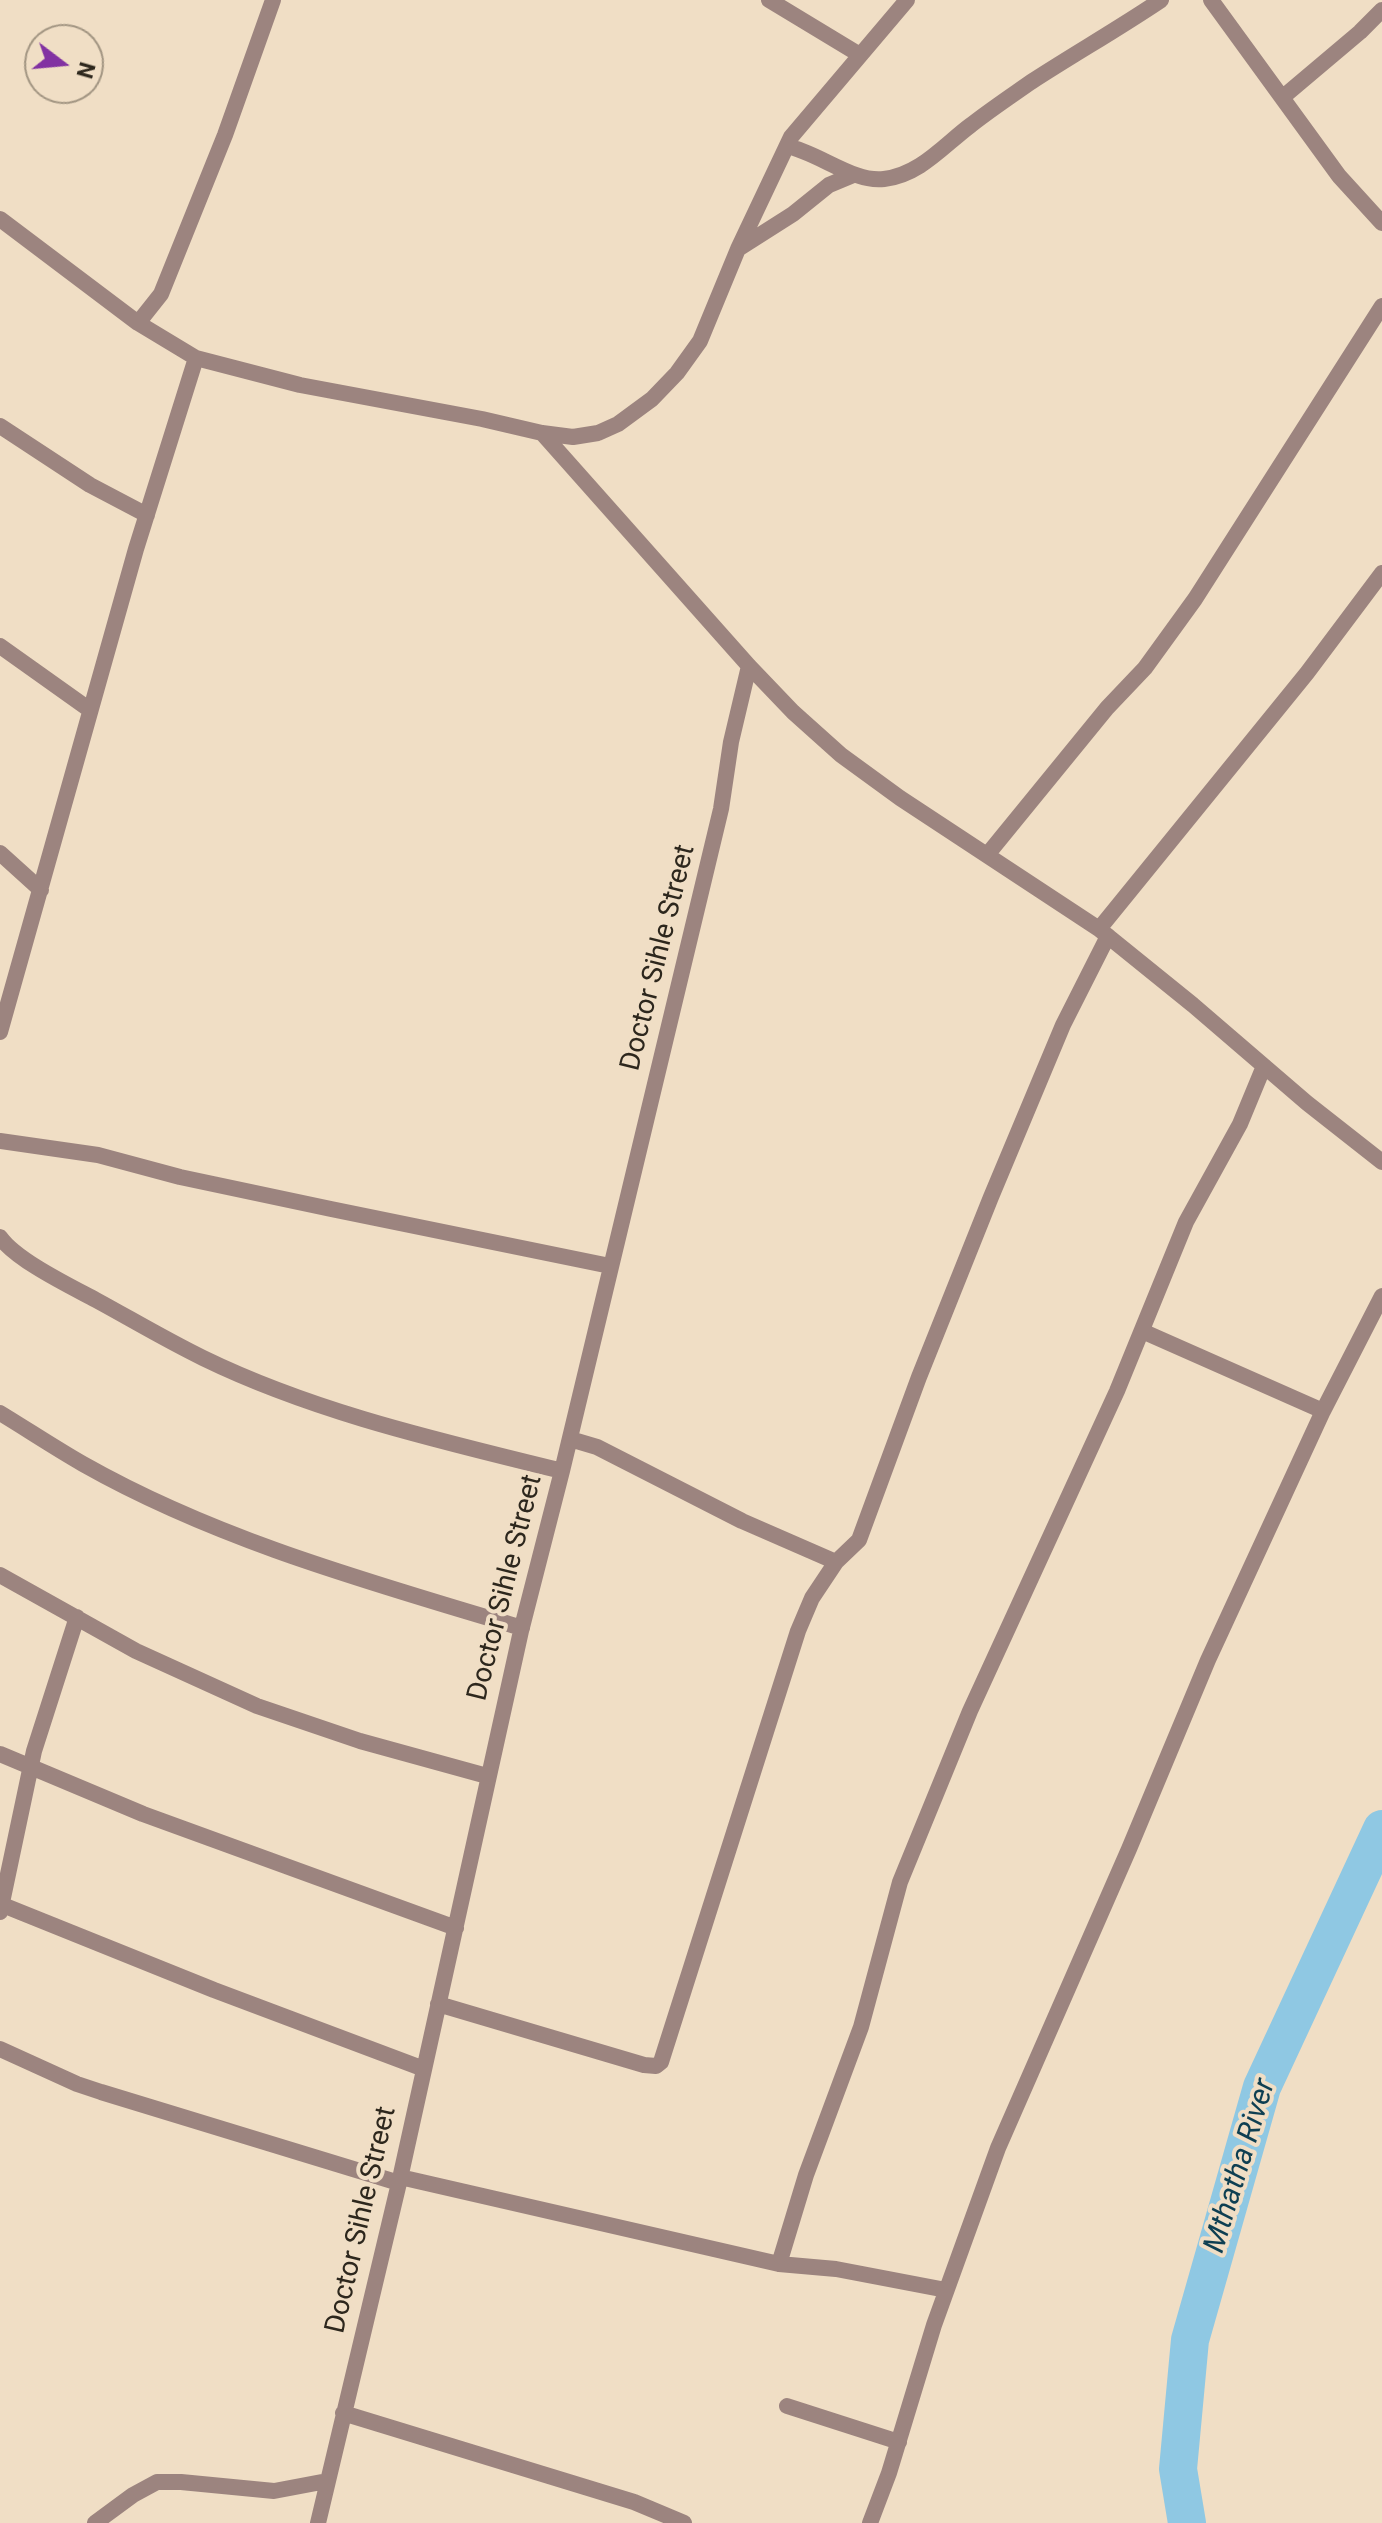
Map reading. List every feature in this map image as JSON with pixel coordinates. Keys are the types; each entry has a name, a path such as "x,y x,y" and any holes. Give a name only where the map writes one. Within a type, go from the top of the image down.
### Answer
{"street":[{"path":"138,323 161,294 225,135 273,0"},
{"path":"769,0 860,55"},
{"path":"0,219 138,323 196,358 300,385 542,433 573,437 598,433 618,424 652,399 677,373 700,341 738,249 791,137 907,0"},
{"path":"787,146 871,180 884,180 917,168 1031,82 1161,0"},
{"path":"1211,0 1339,176 1382,223"},
{"path":"1283,97 1382,10"},
{"path":"738,249 793,214 829,185 853,175"},
{"path":"987,855 1107,708 1145,668 1195,599 1382,306"},
{"path":"1,1025 147,515 196,358"},
{"path":"0,426 90,485 147,515"},
{"path":"542,433 749,666 793,712 841,755 900,798 1104,932 1382,1162"},
{"path":"438,2004 644,2065 656,2066 661,2062 798,1631 812,1598 836,1562 859,1540 919,1377 1002,1170 1104,932 1382,573"},
{"path":"0,646 90,710"},
{"name":"Doctor Sihle Street","path":"318,2523 399,2180 487,1776 721,809 731,742 749,666"},
{"path":"0,853 41,890"},
{"path":"779,2264 806,2175 858,2037 900,1882 970,1711 1142,1331 1186,1222 1240,1124 1264,1066"},
{"path":"0,1141 98,1155 180,1177 610,1266"},
{"path":"0,1237 28,1260 75,1288 203,1358 244,1376 390,1426 562,1471"},
{"path":"870,2523 899,2442 946,2290 1003,2135 1208,1660 1323,1411 1382,1296"},
{"path":"1142,1331 1323,1411"},
{"path":"0,1413 83,1465 226,1531 304,1561 522,1628"},
{"path":"570,1439 597,1447 742,1521 836,1562"},
{"path":"0,1575 136,1651 257,1706 360,1741 487,1776"},
{"path":"77,1617 34,1751 1,1907 424,2069"},
{"path":"0,1754 143,1814 456,1928"},
{"path":"0,2049 89,2088 399,2180 779,2264 836,2269 946,2290"},
{"path":"787,2406 899,2442"},
{"path":"343,2413 619,2497 684,2523"},
{"path":"95,2523 157,2482 274,2491 327,2481"}],"waterway":[{"name":"Mthatha River","path":"1187,2523 1178,2469 1190,2340 1262,2087 1382,1829"}]}
